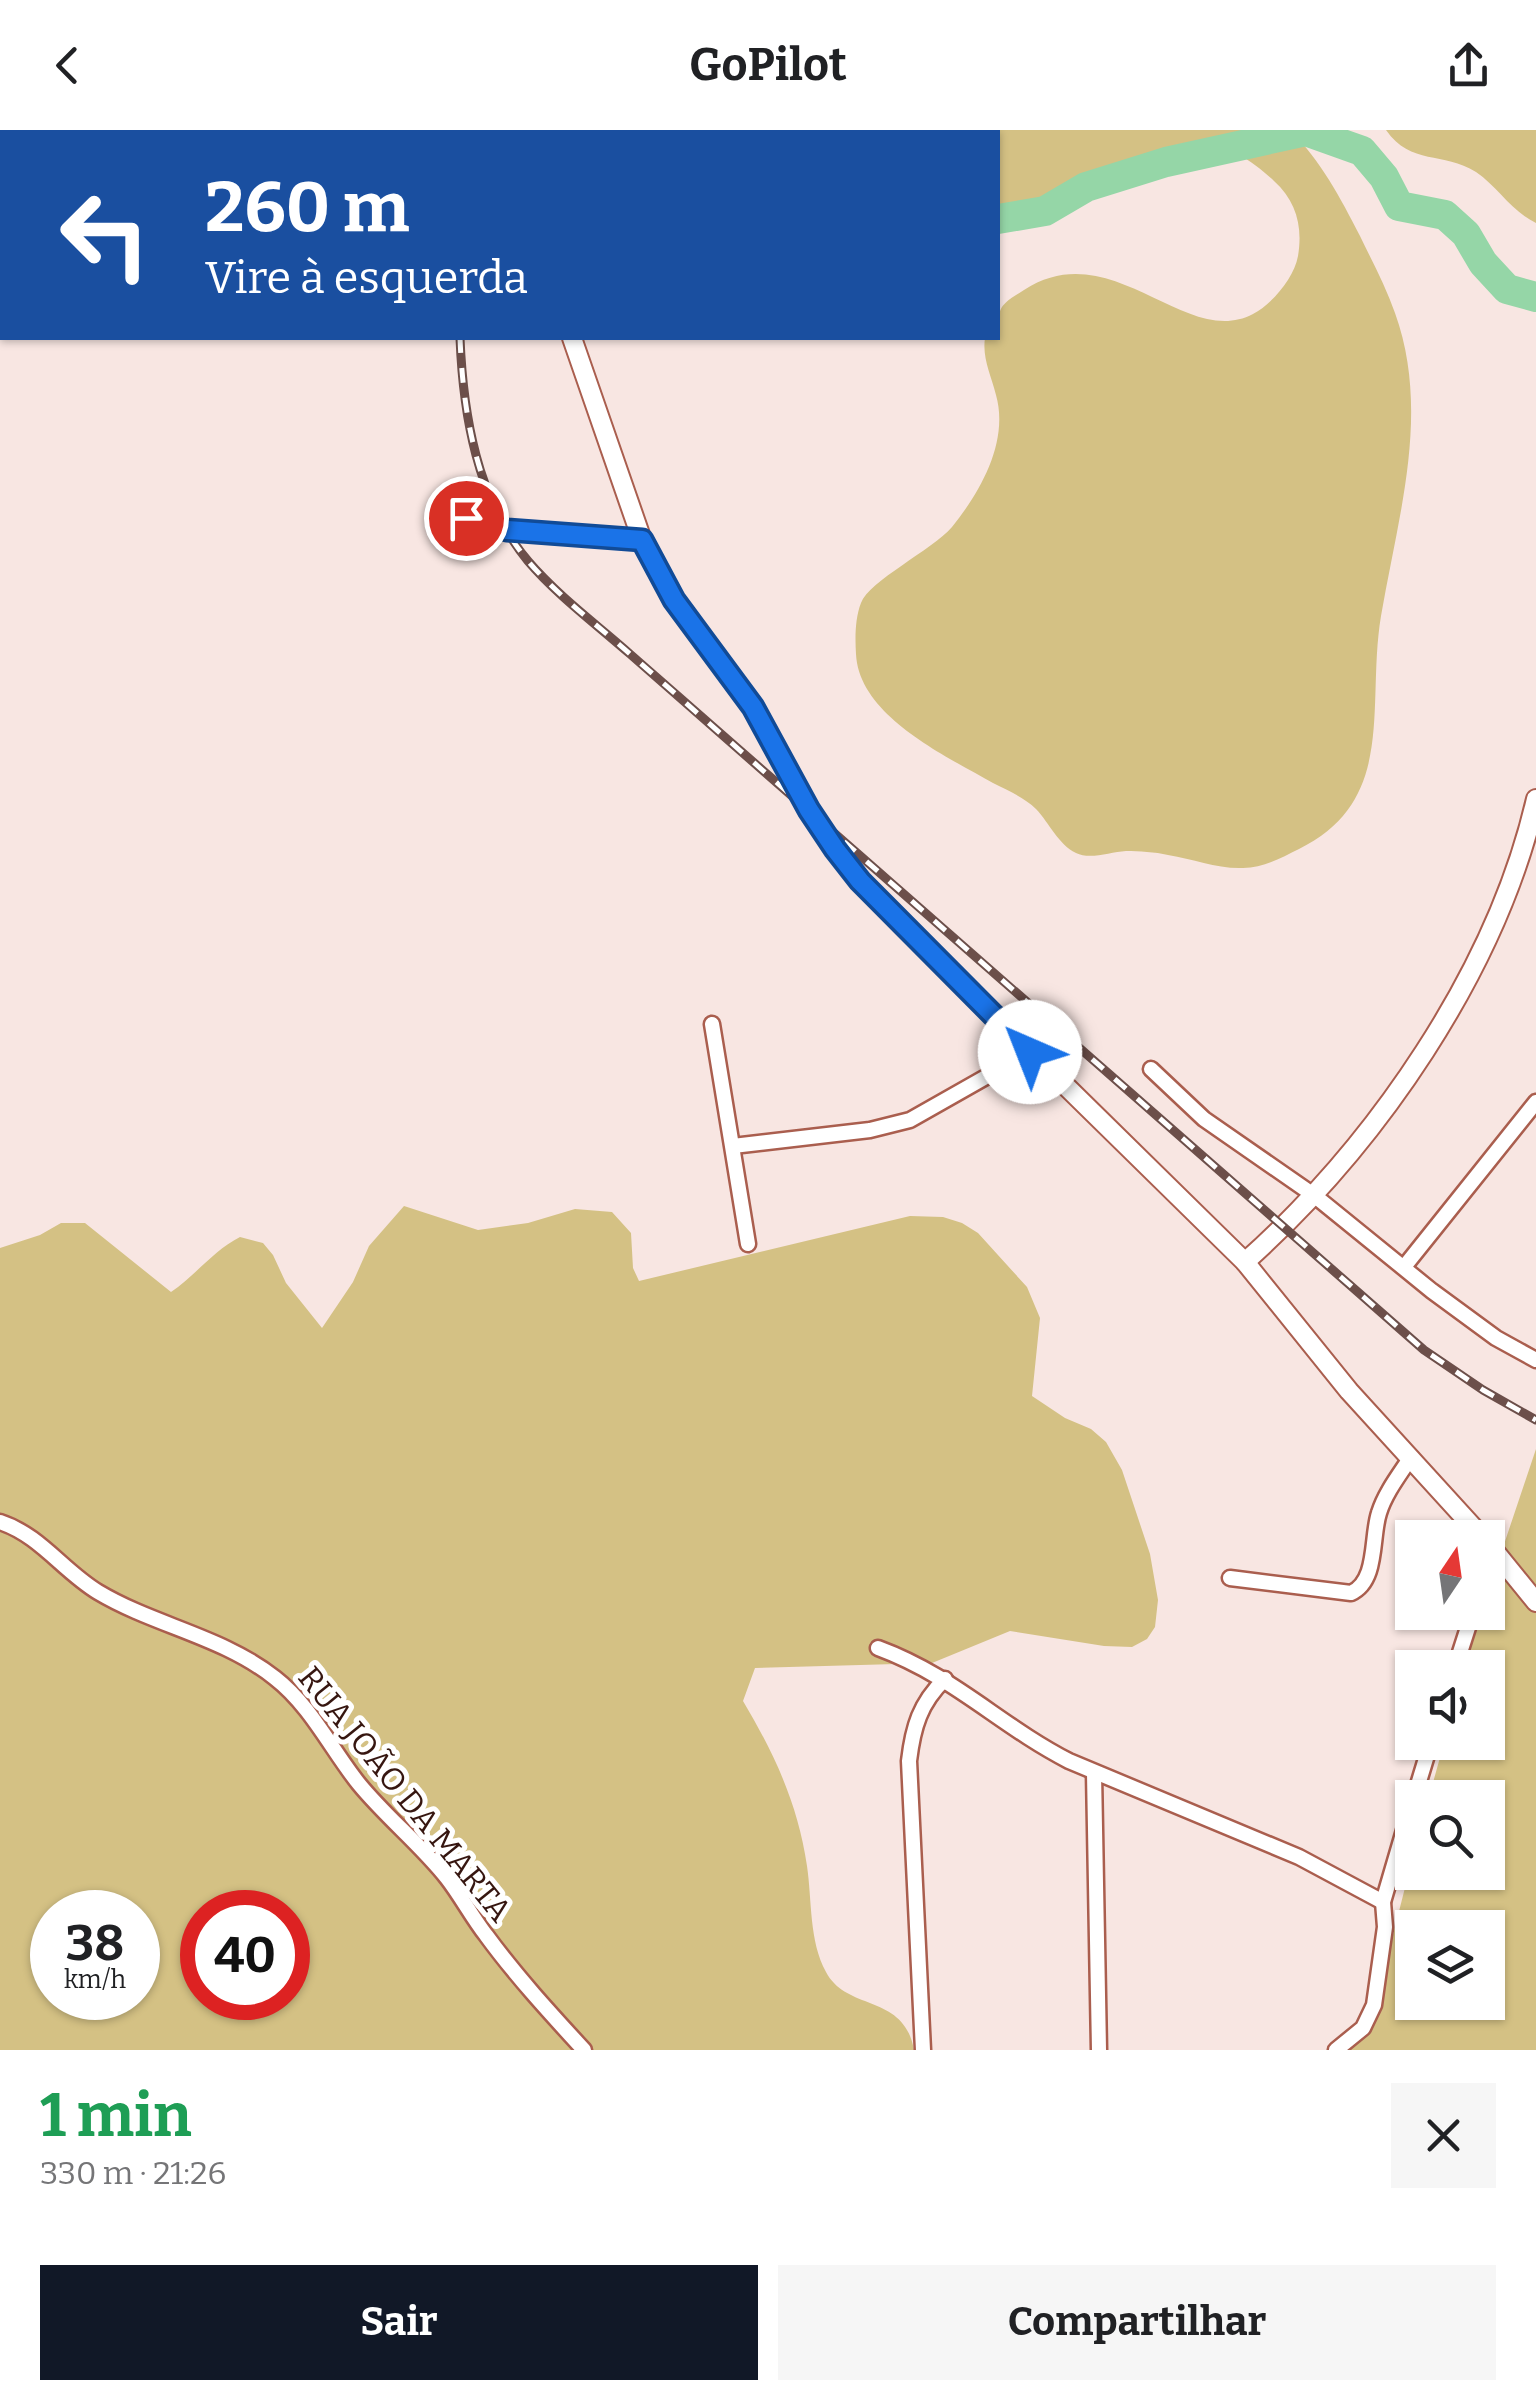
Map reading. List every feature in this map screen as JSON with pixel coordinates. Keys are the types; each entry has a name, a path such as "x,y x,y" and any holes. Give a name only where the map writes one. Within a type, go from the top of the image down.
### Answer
{"street":[{"path":"573,340 642,540 674,600 753,707 809,810 835,849 860,881 1245,1262 1350,1391 1464,1520"},
{"path":"1245,1262 1315,1196 1377,1119 1436,1031 1507,898 1536,799"},
{"path":"712,1024 748,1244"},
{"path":"733,1146 870,1130 910,1120 1030,1052"},
{"path":"1151,1069 1204,1118 1315,1196 1432,1292 1496,1338 1536,1360"},
{"path":"1404,1267 1536,1102"},
{"path":"1230,1578 1351,1593 1359,1590 1368,1572 1380,1510 1411,1457"},
{"name":"RUA JOÃO DA MARTA","path":"0,1522 40,1544 94,1590 126,1607 215,1641 252,1660 278,1680 310,1713 360,1785 448,1879 530,1991 584,2050"},
{"path":"1505,1568 1536,1602"},
{"path":"878,1648 945,1679 1032,1742 1094,1773 1299,1857 1383,1902"},
{"path":"923,2050 908,1761 921,1709 928,1695 945,1679"},
{"path":"1094,1773 1099,2050"},
{"path":"1336,2050 1362,2028 1374,2005 1384,1927 1383,1902 1395,1861"}],"lane":[{"path":"466,518 507,530 642,540"}],"shaded area":[{"path":"1000,130 1290,130 1329,180 1395,313 1405,351 1411,426 1402,503 1381,616 1372,748 1351,805 1330,829 1279,859 1250,868 1233,868 1147,852 1094,856 1076,853 1027,801 908,732 872,697 861,676 856,654 857,622 866,594 952,527 990,465 999,430 999,412 984,345 985,340 1000,340 1000,311 1004,304 1056,276 1087,275 1117,282 1201,317 1227,321 1253,314 1267,304 1287,281 1298,256 1298,224 1288,197 1255,165 1211,144 1170,147 1030,213 1000,221"},
{"path":"1386,130 1536,130 1536,223 1476,172 1406,149"},
{"path":"404,1206 478,1230 528,1223 575,1209 612,1212 631,1233 633,1268 639,1281 910,1216 943,1217 978,1233 1027,1287 1040,1318 1032,1396 1065,1418 1091,1429 1106,1442 1122,1470 1150,1554 1158,1600 1155,1627 1147,1639 1132,1647 1104,1646 1010,1631 932,1663 755,1668 743,1701 765,1740 798,1821 814,1934 826,1972 847,1993 899,2019 914,2050 0,2050 0,1248 40,1235 61,1223 85,1223 171,1292 240,1237 263,1243 286,1283 322,1328 353,1282 369,1246"},
{"path":"1536,1449 1536,2050 1341,2050 1375,2006 1395,1927 1395,2020 1505,2020 1505,1910 1399,1910 1404,1890 1505,1890 1505,1780 1434,1780 1439,1760 1505,1760 1505,1650 1470,1650 1476,1630 1505,1630 1505,1541"}],"waterway":[{"path":"1000,219 1045,211 1086,187 1166,162 1306,131 1362,151 1384,177 1399,206 1445,215 1466,234 1483,263 1507,289 1536,297"}],"railway":[{"path":"460,340 469,426 485,484 511,537 539,574 1424,1350 1536,1420"}],"route":[{"path":"466,518 507,530 642,540 674,600 753,707 809,810 835,849 903,926 1030,1052"}]}
